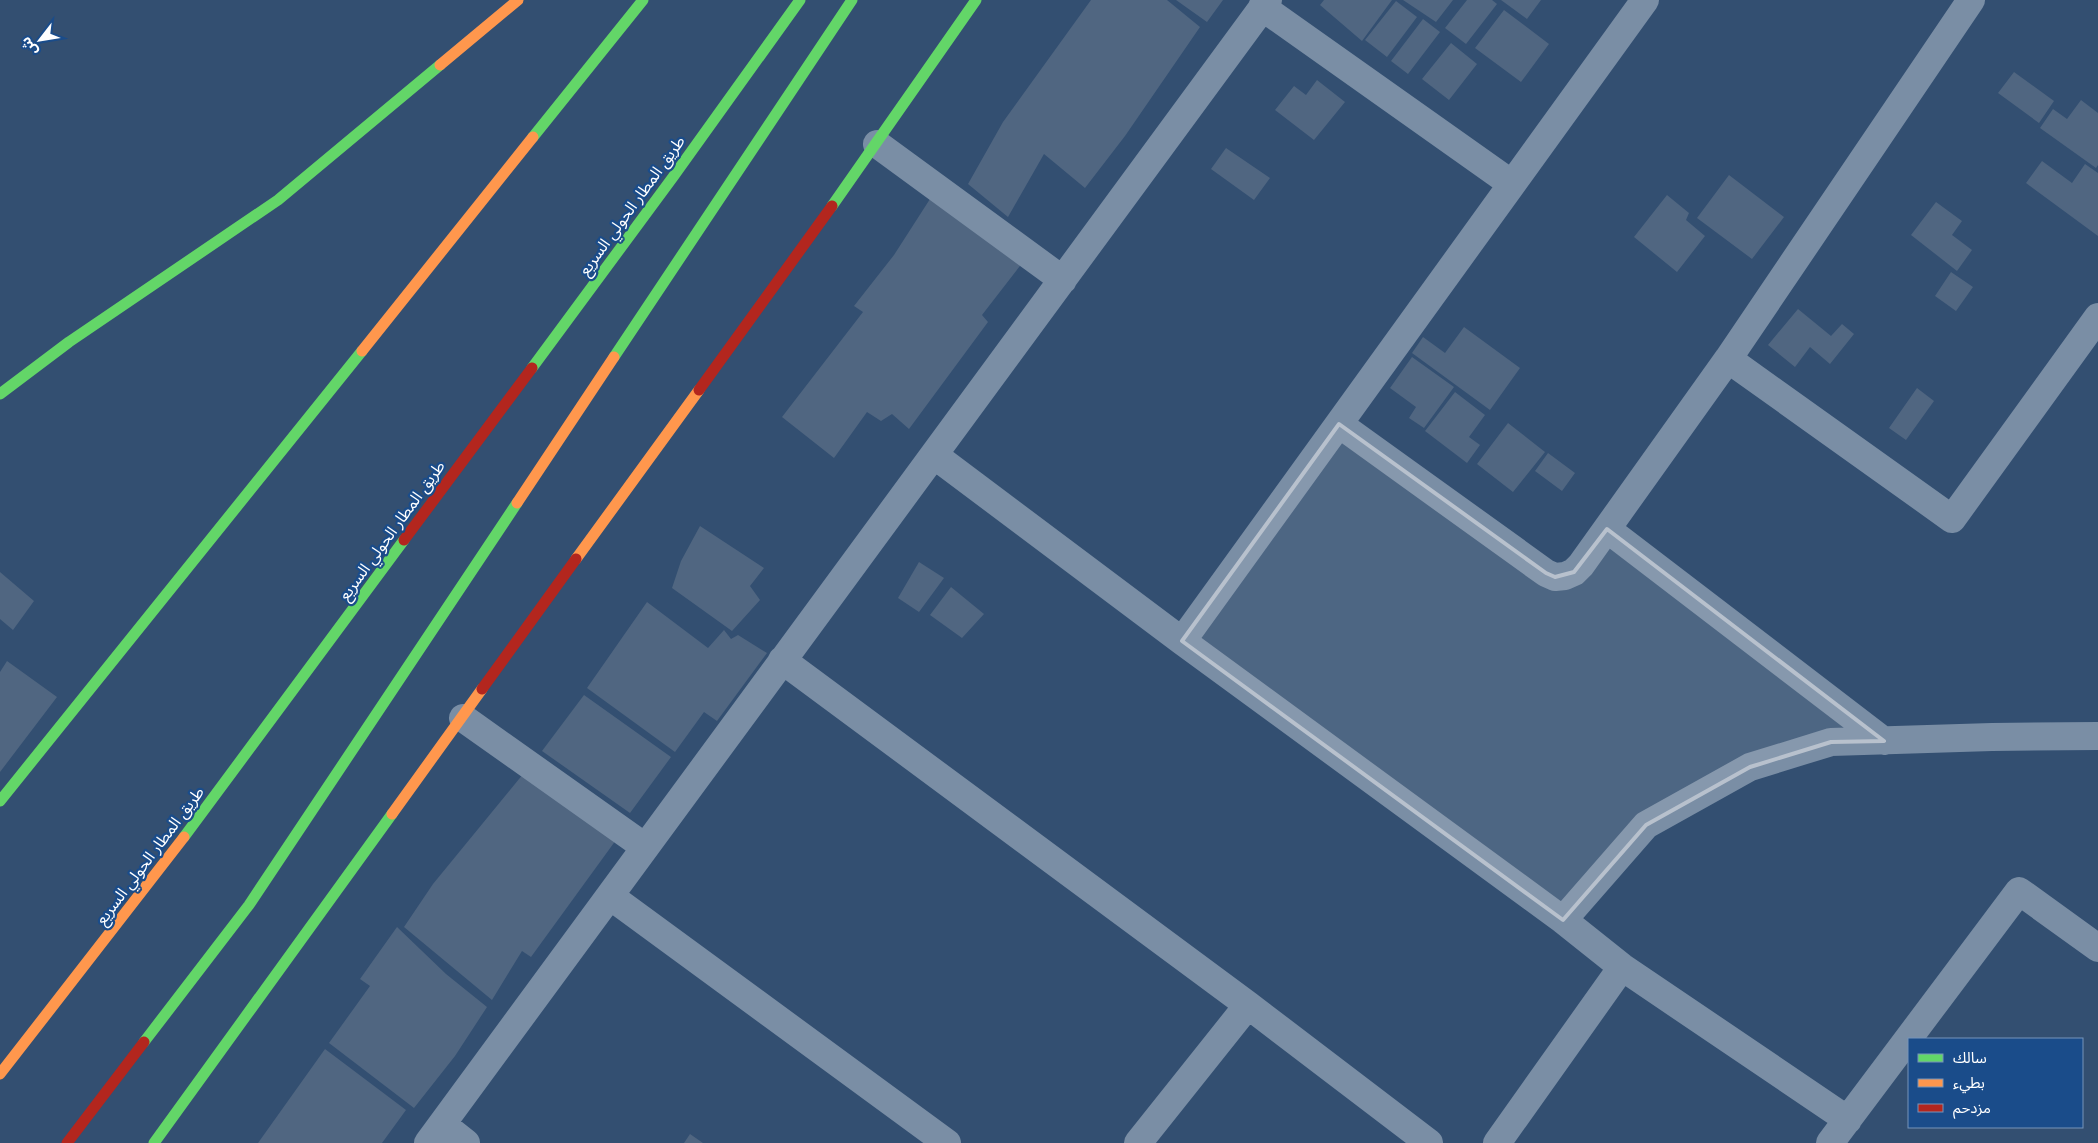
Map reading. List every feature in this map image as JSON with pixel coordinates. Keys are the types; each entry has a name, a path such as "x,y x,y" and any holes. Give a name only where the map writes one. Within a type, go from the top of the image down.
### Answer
{"main road":[{"path":"0,394 69,342 278,200 518,0"},
{"path":"0,801 643,0"},
{"name":"طريق المطار الحولي السريع","path":"0,1074 155,877 661,192 800,0"},
{"path":"67,1143 249,905 852,0"},
{"path":"154,1143 304,933 463,718 877,144 976,0"},
{"path":"26,360 69,342"}],"street":[{"path":"1182,640 1645,0"},
{"path":"1339,424 1546,573 1555,576 1565,576 1574,572 1607,530 1728,360 1971,0"},
{"path":"466,1143 435,1134 1265,4 1512,184"},
{"path":"877,144 1063,280"},
{"path":"1728,360 1952,519 2098,317"},
{"path":"934,455 1563,920 1622,967 1848,1120"},
{"path":"1607,530 1884,740"},
{"path":"782,660 1248,1005 1429,1143"},
{"path":"463,718 645,847"},
{"path":"1563,920 1646,825 1750,768 1831,742 2098,736"},
{"path":"1909,1038 2019,891 2098,948"},
{"path":"610,896 947,1143"},
{"path":"1496,1143 1622,967"},
{"path":"1138,1143 1248,1005"},
{"path":"1830,1143 1908,1040"}],"highlighted area":[{"path":"1339,424 1546,573 1555,577 1574,572 1607,529 1884,741 1831,742 1750,767 1646,825 1563,920 1182,641"}],"building":[{"path":"1091,0 1167,0 1200,27 1125,136 1085,188 1044,154 1008,217 968,184 1003,122"},
{"path":"1176,0 1223,0 1207,22"},
{"path":"1324,0 1392,0 1362,41 1320,5"},
{"path":"1403,0 1453,0 1436,22"},
{"path":"1467,0 1492,0 1497,4 1466,44 1445,28"},
{"path":"1501,0 1541,0 1527,19"},
{"path":"1396,1 1417,17 1387,57 1365,40"},
{"path":"1504,10 1549,44 1521,82 1475,48"},
{"path":"1423,19 1440,32 1408,74 1391,61"},
{"path":"1451,43 1477,64 1449,100 1422,79"},
{"path":"2014,72 2054,101 2039,123 1998,93"},
{"path":"1317,80 1345,102 1314,140 1275,110 1294,86 1306,95"},
{"path":"2081,100 2098,113 2098,165 2096,168 2040,128 2053,109 2067,119"},
{"path":"1226,148 1270,178 1254,200 1211,169"},
{"path":"2042,161 2072,183 2085,164 2098,173 2098,236 2026,183"},
{"path":"1729,175 1784,217 1752,259 1697,218"},
{"path":"1667,195 1689,213 1686,220 1705,236 1677,272 1634,237"},
{"path":"930,199 1023,262 982,315 988,322 909,429 892,414 881,421 867,412 834,458 782,417 863,312 854,306 894,255"},
{"path":"1936,202 1962,221 1952,235 1972,250 1957,271 1911,235"},
{"path":"1951,272 1973,287 1956,311 1935,296"},
{"path":"1798,309 1831,336 1842,324 1854,334 1830,364 1810,347 1795,367 1768,345"},
{"path":"1464,327 1520,368 1490,410 1412,353 1423,337 1445,353"},
{"path":"1412,357 1454,387 1424,428 1409,418 1416,407 1390,388"},
{"path":"1917,388 1934,401 1906,440 1889,428"},
{"path":"1455,392 1485,415 1469,437 1480,445 1467,463 1425,431"},
{"path":"1508,423 1545,452 1513,492 1477,464"},
{"path":"1548,453 1575,473 1562,491 1535,471"},
{"path":"700,526 764,568 750,586 760,600 732,631 672,588 681,561"},
{"path":"919,562 944,578 919,612 898,598"},
{"path":"0,572 34,601 13,630 0,619"},
{"path":"951,587 984,614 962,638 930,615"},
{"path":"647,602 708,648 724,630 731,639 738,635 767,653 717,721 704,712 675,752 587,688"},
{"path":"7,661 57,697 0,772 0,672"},
{"path":"584,695 671,757 630,813 542,751"},
{"path":"528,768 616,840 531,957 522,951 492,1000 404,927 433,884"},
{"path":"397,927 446,974 487,1007 455,1056 414,1108 329,1043 370,986 360,979"},
{"path":"325,1049 406,1110 382,1143 258,1143"},
{"path":"690,1134 703,1143 684,1143"}],"traffic: fast":[{"path":"533,137 643,0"},
{"path":"532,368 673,177 800,0"},
{"path":"614,357 852,0"},
{"path":"832,206 976,0"},
{"path":"0,394 69,342 278,200 440,65"},
{"path":"0,801 362,351"},
{"path":"144,1042 249,905 517,503"},
{"path":"184,837 404,540"},
{"path":"154,1143 392,814"}],"traffic: slow":[{"path":"440,65 518,0"},
{"path":"362,351 533,137"},
{"path":"517,503 614,357"},
{"path":"576,559 699,390"},
{"path":"392,814 482,689"},
{"path":"0,1074 184,837"}],"traffic: jam":[{"path":"699,390 832,206"},
{"path":"404,540 532,368"},
{"path":"482,689 576,559"},
{"path":"67,1143 144,1042"}]}
